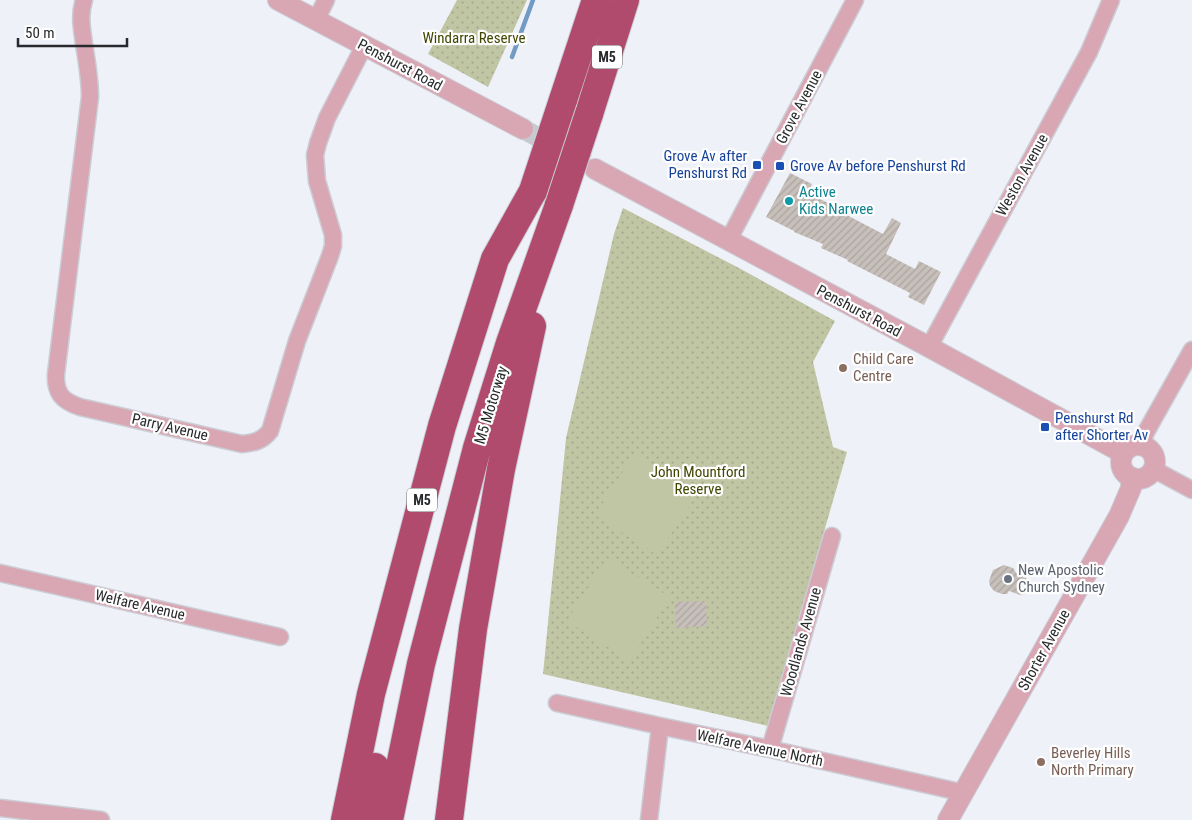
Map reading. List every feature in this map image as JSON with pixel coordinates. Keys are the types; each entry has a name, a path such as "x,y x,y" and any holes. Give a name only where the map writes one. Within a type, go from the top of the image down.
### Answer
{"highway":[{"name":"M5 Motorway","path":"365,820 385,714 419,569 442,485 533,191 596,0"},
{"name":"M5 Motorway","path":"389,820 422,664 477,448 510,343 626,0"},
{"name":"M5","path":"345,820 372,694 442,426 495,259 533,191"},
{"path":"449,820 473,629 501,469 558,204"}],"street":[{"name":"Parry Avenue","path":"84,0 81,10 81,22 90,83 90,96 56,374 57,388 63,399 73,404 242,444 258,441 270,431 297,341 330,256 333,246 333,235 316,181 315,155 324,124 364,46"},
{"name":"Penshurst Road","path":"278,0 523,129"},
{"path":"316,20 326,0"},
{"name":"Grove Avenue","path":"728,241 856,0"},
{"name":"Weston Avenue","path":"929,347 1089,52 1111,0"},
{"name":"Penshurst Road","path":"595,169 929,347 1132,449"},
{"path":"1132,449 1150,450 1153,454 1155,460 1153,469 1145,477 1131,477 1125,473 1121,464 1132,449 1146,432 1192,350"},
{"path":"1153,469 1192,490"},
{"name":"Shorter Avenue","path":"948,820 1119,516 1130,488 1131,477"},
{"name":"Woodlands Avenue","path":"770,749 832,536"},
{"name":"Welfare Avenue","path":"0,573 280,637"},
{"name":"Welfare Avenue North","path":"557,703 964,793"},
{"path":"648,820 660,726"},
{"path":"0,808 101,820"}],"green space":[{"name":"Windarra Reserve","path":"457,0 527,0 488,87 428,54"},
{"name":"John Mountford Reserve","path":"623,208 739,268 835,321 813,362 833,447 847,452 768,726 543,674 566,438 614,234"},
{"path":"635,453 698,493 657,555 595,515"},
{"path":"607,558 670,597 630,661 567,621"}],"building":[{"path":"790,173 812,184 808,193 883,234 892,218 901,223 886,254 915,269 919,261 941,272 924,305 908,297 910,293 821,248 823,244 794,232 766,217"},
{"name":"New Apostolic Church Sydney","path":"1004,565 1013,568 1017,574 1026,578 1030,588 1028,593 1020,595 1009,591 1007,594 1002,594 994,591 989,581 993,570"},
{"path":"706,601 707,626 676,628 675,602"}],"waterway":[{"path":"512,57 533,0"}],"tunnel":[{"path":"523,129 587,164"}],"place":[{"name":"Grove Av after Penshurst Rd","path":"757,165"},
{"name":"Grove Av before Penshurst Rd","path":"780,166"},
{"name":"Active Kids Narwee","path":"789,201"},
{"name":"Child Care Centre","path":"843,368"},
{"name":"Penshurst Rd after Shorter Av","path":"1045,427"},
{"name":"New Apostolic Church Sydney","path":"1008,579"},
{"name":"Beverley Hills North Primary","path":"1041,762"}]}
